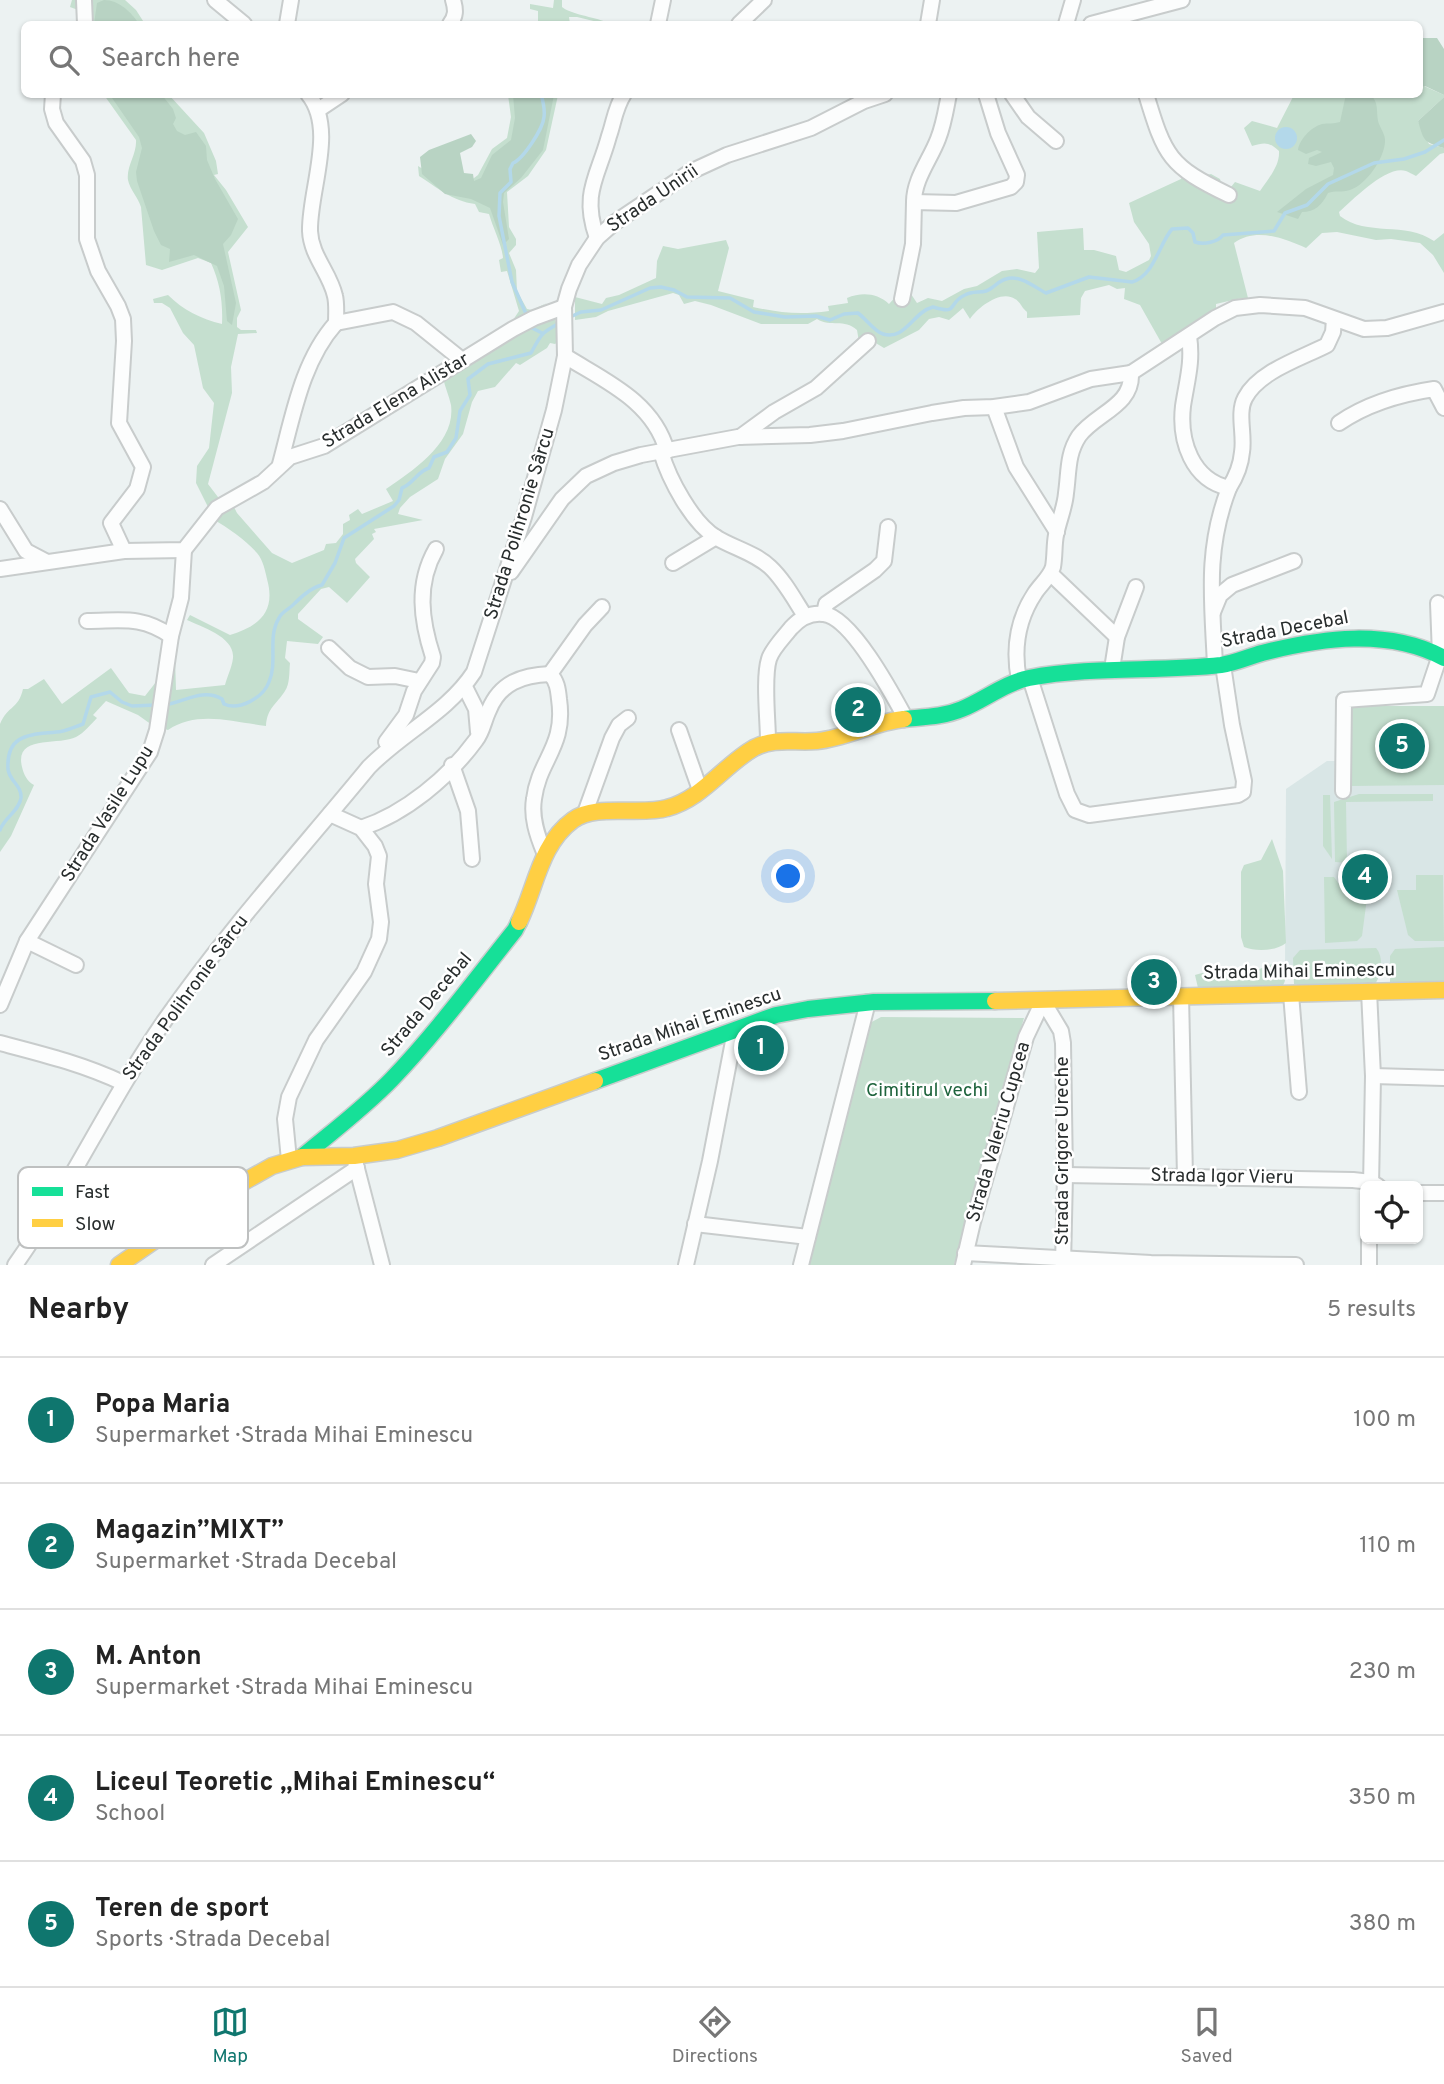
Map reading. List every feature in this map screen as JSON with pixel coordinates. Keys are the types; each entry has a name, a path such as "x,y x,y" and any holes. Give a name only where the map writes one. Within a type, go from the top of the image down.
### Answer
{"main road":[{"name":"Strada Decebal","path":"768,741 800,743 833,739 890,720 952,713 1024,679 1112,669 1219,665 1263,653 1354,636 1391,640 1442,657"},
{"path":"585,813 669,808 688,799 737,759 768,741"},
{"name":"Strada Decebal","path":"296,1158 366,1104 392,1079 484,970 524,914 544,852 564,828 585,813"},
{"name":"Strada Mihai Eminescu","path":"248,1179 296,1158 355,1162 438,1138 776,1015 804,1009 868,1002 1043,1001 1444,990"},
{"name":"Strada Mihai Eminescu","path":"119,1265 144,1248"}],"street":[{"path":"84,0 85,21"},
{"path":"215,0 240,21"},
{"path":"288,21 291,0"},
{"path":"452,21 456,9 453,0"},
{"path":"658,21 663,0"},
{"path":"742,21 764,0"},
{"path":"928,21 932,0"},
{"path":"1067,21 1073,0"},
{"path":"1120,20 1182,0"},
{"path":"53,98 52,109 56,122 83,161 87,175 86,239 98,271 123,319 119,423 140,458 142,474 134,495 111,523 124,551"},
{"path":"311,98 318,110 321,148 310,233 315,254 336,297 336,323"},
{"path":"318,110 336,98"},
{"path":"597,238 589,210 592,183 622,98"},
{"name":"Strada Unirii","path":"565,356 564,307 579,265 597,238 628,212 690,172 727,155 811,128 873,98"},
{"path":"902,299 913,244 914,193 943,126 948,98"},
{"path":"914,202 956,203 1011,187 1016,182 1017,175 998,133 987,98"},
{"path":"1015,98 1028,117 1056,141"},
{"path":"1147,98 1158,134 1178,165 1195,178 1229,195"},
{"path":"501,586 562,499 586,476 614,463 641,455 738,438 821,434 904,420 932,412 1029,402 1091,380 1131,373 1235,308 1260,305 1305,309 1364,329 1387,328 1444,312"},
{"name":"Strada Elena Alistar","path":"184,550 217,508 252,490 290,457 324,446 528,321 564,307"},
{"path":"280,464 300,392 325,336 336,323 393,312 416,323 462,360"},
{"name":"Strada Decebal","path":"1219,665 1211,577 1213,542 1220,511 1234,480 1242,452 1242,410 1245,398 1272,373 1298,356 1327,345 1333,332 1334,319"},
{"path":"1189,335 1191,366 1183,408 1185,439 1197,470 1216,485 1229,488"},
{"path":"738,438 774,412 816,388 868,341"},
{"path":"565,356 632,397 659,428 677,491 701,525 716,537 761,560 789,590 804,616"},
{"name":"Strada Polihronie Sârcu","path":"75,1167 123,1083 200,972 379,756 465,687 474,672 524,517 554,410 565,356"},
{"path":"1131,373 1132,383 1124,398 1086,429 1072,450 1051,574 1034,595 1015,645 1024,679 1075,810 1089,815 1238,795 1243,792 1244,781 1219,665"},
{"path":"1339,423 1371,404 1439,385 1444,408"},
{"path":"994,407 1016,467 1057,532"},
{"path":"0,509 26,551 47,562"},
{"path":"824,614 826,604 884,561 888,527"},
{"path":"673,563 716,537"},
{"name":"Strada Polihronie Sârcu","path":"379,756 406,715 419,681 432,663 423,619 422,584 427,564 436,549"},
{"path":"0,569 124,551 184,550"},
{"name":"Strada Vasile Lupu","path":"0,1005 27,941 150,752 157,730 171,636 181,598 184,550"},
{"name":"Strada Decebal","path":"1213,613 1220,595 1232,585 1294,561"},
{"path":"1051,574 1117,637"},
{"path":"1112,669 1117,637 1136,587"},
{"path":"1343,791 1344,700 1427,694 1442,657 1438,603"},
{"path":"550,674 585,625 602,607"},
{"path":"768,741 769,659 784,636 804,616 824,614 851,633 878,670 906,719"},
{"path":"87,621 132,619 156,625 171,636"},
{"path":"329,648 350,668 368,677 395,676 419,681"},
{"path":"361,828 404,809 431,787 476,740 489,707 509,682 539,674 550,674 558,689 561,721 559,736 539,779 534,799 537,835 544,852"},
{"path":"465,687 477,709 476,740"},
{"path":"585,813 612,738 619,725 628,718"},
{"path":"679,730 700,790"},
{"path":"453,765 468,811 472,859"},
{"path":"296,1158 285,1119 289,1097 316,1040 364,972 379,939 381,922 376,884 379,856 375,846 361,828 330,814"},
{"path":"27,941 76,965"},
{"path":"1369,991 1373,1076 1373,1181"},
{"path":"1291,994 1299,1092"},
{"path":"1181,996 1185,1176"},
{"name":"Strada Grigore Ureche","path":"1043,1001 1061,1031 1063,1043 1063,1262"},
{"name":"Strada Valeriu Cupcea","path":"964,1259 1026,1037 1043,1001"},
{"path":"801,1265 868,1002"},
{"path":"686,1265 732,1057 735,1031"},
{"path":"0,1043 96,1070 123,1083"},
{"path":"1373,1076 1444,1078"},
{"path":"248,1240 355,1162 382,1265"},
{"name":"Strada Igor Vieru","path":"1065,1175 1185,1176 1360,1184"},
{"path":"1423,1193 1444,1194"},
{"path":"695,1224 808,1237"},
{"path":"1369,1244 1369,1265"},
{"name":"Strada Polihronie Sârcu","path":"15,1265 26,1248"},
{"path":"213,1265 236,1248"},
{"path":"964,1259 1296,1265"}],"shaded area":[{"path":"1327,761 1444,761 1444,965 1285,965 1286,789"}],"green space":[{"path":"72,0 125,0 143,21 80,21 78,10 70,7"},
{"path":"104,0 115,2 137,21 94,21 97,3"},
{"path":"554,0 562,0 562,7 602,21 569,17 570,21 538,21 538,11 530,9 530,4 553,8"},
{"path":"1423,38 1437,38 1444,49 1444,95 1423,87"},
{"path":"1423,86 1444,95 1418,121 1429,144 1444,148 1444,153 1416,176 1406,171 1398,171 1380,178 1339,212 1340,216 1362,226 1411,232 1434,241 1444,233 1444,273 1433,255 1420,243 1376,240 1337,232 1322,233 1306,248 1270,236 1242,238 1234,243 1248,298 1216,304 1216,311 1162,344 1140,305 1124,299 1125,288 1117,289 1109,285 1085,291 1081,298 1080,315 1027,318 1027,312 1017,300 1003,296 984,305 970,319 963,308 949,320 939,317 929,319 919,330 884,348 874,342 859,342 857,330 847,324 827,323 817,319 808,324 761,324 711,305 695,301 684,304 679,295 673,293 608,311 596,317 575,320 575,297 602,304 606,298 656,278 657,261 663,246 678,249 726,240 729,248 718,291 754,300 753,307 791,313 829,311 828,306 848,303 847,298 864,294 889,304 900,292 914,267 911,294 917,303 928,298 942,301 964,289 977,286 1002,271 1017,269 1035,273 1039,268 1037,232 1083,228 1084,250 1116,256 1119,270 1126,272 1149,260 1151,256 1149,244 1134,222 1129,203 1181,179 1188,165 1207,175 1211,174 1231,187 1235,182 1260,191 1276,167 1279,151 1267,144 1252,146 1244,128 1252,121 1277,128 1292,98 1423,98"},
{"path":"1444,97 1444,148 1425,140 1418,121"},
{"path":"106,98 172,98 204,133 216,161 218,174 214,175 248,227 228,252 241,310 237,327 241,330 256,330 257,333 238,334 231,367 232,393 208,484 221,501 210,511 196,483 197,466 209,448 214,403 203,388 194,345 183,333 170,308 162,303 154,303 153,299 168,295 193,313 222,324 219,285 211,263 198,258 162,270 146,265 141,207 128,180 136,140"},
{"path":"112,98 164,98 173,109 176,118 173,124 177,131 185,135 196,132 206,146 207,160 215,179 238,219 231,235 223,244 236,303 232,325 227,321 224,286 217,266 194,255 169,262 170,249 161,245 154,231 137,181 136,172 142,148 139,137"},
{"path":"508,98 557,98 546,150 528,176 507,192 509,227 516,239 516,245 509,253 516,270 517,291 527,309 532,310 547,303 509,326 519,311 507,271 501,272 499,260 503,258 502,253 489,214 479,212 475,204 452,197 419,176 418,166 444,182 470,181 478,175 492,149 507,138 511,117"},
{"path":"513,98 553,98 543,150 521,178 504,193 509,239 503,245 490,208 471,199 445,194 422,174 420,157 429,150 471,134 476,141 472,147 460,153 464,173 473,174 474,181 481,178 492,155 511,140 515,118"},
{"path":"1345,98 1373,98 1385,139 1378,163 1362,183 1347,191 1328,193 1318,207 1302,212 1298,219 1277,212 1306,189 1333,175 1331,162 1316,166 1308,164 1309,158 1322,152 1317,150 1306,154 1298,150 1303,138 1314,128 1340,122"},
{"path":"541,319 555,319 558,342 550,343 547,348 520,365 516,363 495,387 478,391 463,434 445,459 438,479 410,497 400,508 398,514 423,520 374,529 374,539 355,559 370,577 347,603 329,587 321,589 298,614 298,619 323,637 318,644 287,641 285,658 290,663 288,685 270,711 266,726 203,719 191,720 168,730 152,725 138,715 106,701 93,715 97,718 79,735 68,740 31,745 25,750 21,757 22,767 29,782 34,785 11,836 0,852 0,724 18,701 23,689 28,689 44,679 62,704 111,668 129,693 145,696 156,682 162,654 175,658 176,690 225,685 233,658 229,644 209,630 187,620 190,615 230,635 241,631 263,616 269,600 269,590 264,565 257,553 231,530 213,519 233,505 272,553 292,563 324,550 326,544 336,543 343,534 343,524 350,520 349,515 358,509 362,514 393,501 386,489 430,455 447,432 451,405 443,378"},
{"path":"1350,706 1444,706 1444,785 1351,786"},
{"path":"1359,794 1433,794 1433,801 1346,802 1347,863 1335,862 1334,802"},
{"path":"1323,795 1330,795 1332,859 1323,846"},
{"path":"1272,839 1283,871 1286,943 1271,949 1254,950 1244,947 1241,937 1241,872 1244,865 1261,860"},
{"path":"1416,875 1443,875 1444,941 1415,941 1408,935 1397,890 1416,890"},
{"path":"1324,877 1334,877 1346,894 1367,898 1362,936 1357,941 1325,943"},
{"path":"1444,947 1444,985 1390,982 1390,956 1395,949"},
{"path":"1376,948 1381,966 1374,985 1294,984 1293,958 1300,950"},
{"path":"1282,962 1285,972 1285,982 1281,988 1198,988 1195,975 1257,970"},
{"name":"Cimitirul vechi","path":"881,1017 1024,1018 954,1265 808,1265 868,1024"}],"water":[{"path":"1286,127 1294,130 1297,138 1294,146 1286,149 1278,146 1275,138 1278,130"}],"waterway":[{"path":"527,316 512,282 499,216 500,193 511,182 510,169 513,163 527,150 540,129 544,114 542,98"},
{"path":"568,318 581,312 601,310 650,288 661,287 687,297 730,298 754,312 785,317 816,316 830,320 844,314 858,313 877,331 891,335 903,330 926,310 933,307 950,309 959,298 986,291 1006,279 1022,280 1046,293 1089,277 1132,282 1140,279 1151,267 1172,229 1188,228 1193,233 1195,242 1202,243 1214,241 1223,235 1274,231 1285,213 1307,205 1328,184 1374,163 1404,159 1425,152 1444,140"},
{"path":"165,705 208,695 222,699 224,704 237,706 250,702 262,693 272,674 274,633 280,616 307,592 322,585 335,563 344,538 394,506 399,500 402,488 429,468 434,457 447,452 456,438 460,411 470,395 468,379 488,364 531,353 542,335 561,322"},
{"path":"530,323 532,328 542,333"},
{"path":"0,830 21,798 20,790 8,769 8,757 16,742 29,736 63,731 83,724 91,697 110,692 132,706 157,705"}],"traffic: fast":[{"path":"904,719 955,712 1029,678 1101,670 1221,665 1262,653 1331,640 1377,639 1400,642 1444,658"},
{"path":"302,1157 348,1120 392,1079 440,1025 519,922"},
{"path":"595,1081 776,1015 874,1002 995,1001"}],"traffic: slow":[{"path":"519,922 546,854 553,841 573,820 594,812 656,810 680,804 702,790 743,755 762,745 777,741 828,739 904,719"},
{"path":"995,1001 1444,990"},
{"path":"248,1179 272,1166 302,1157 354,1156 397,1150 438,1138 595,1081"},
{"path":"119,1265 144,1248"}],"place":[{"name":"Magazin”MIXT”","path":"858,710"},
{"name":"Teren de sport","path":"1402,746"},
{"name":"Liceul Teoretic „Mihai Eminescu“","path":"1365,877"},
{"name":"M. Anton","path":"1154,982"},
{"name":"Popa Maria","path":"761,1048"}]}
